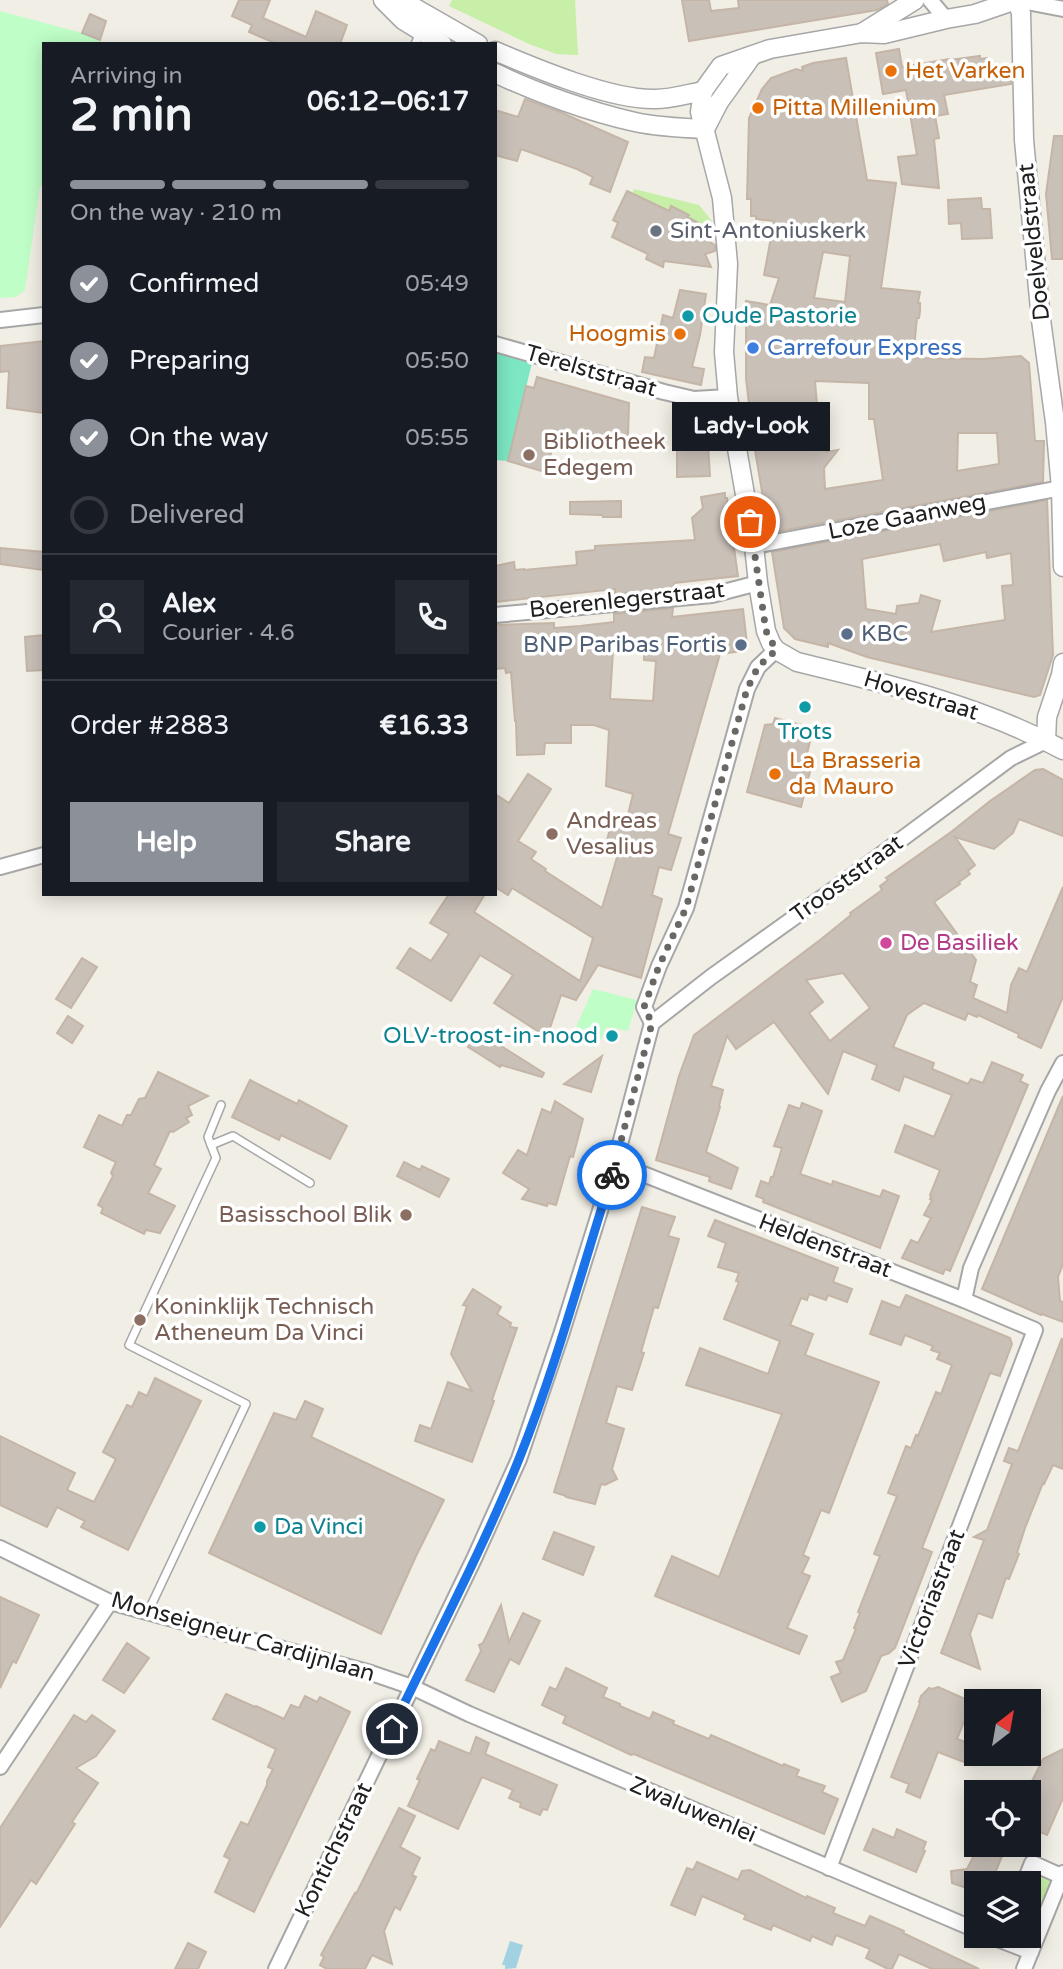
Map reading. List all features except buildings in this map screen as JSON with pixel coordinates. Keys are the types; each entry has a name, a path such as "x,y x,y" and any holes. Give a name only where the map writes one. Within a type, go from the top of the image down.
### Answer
{"street":[{"path":"383,0 418,37 435,42"},
{"path":"394,0 408,4 474,42"},
{"path":"862,33 915,0"},
{"path":"930,0 946,19"},
{"path":"776,650 766,631 728,397 724,338 728,264 722,198 700,112 703,91 722,66 770,49 862,33 884,34 975,14 1017,0 1063,9"},
{"name":"Doelveldstraat","path":"1017,0 1021,13 1024,140 1041,320 1059,422 1063,567"},
{"path":"497,52 528,65 635,98 657,99 703,91 719,102"},
{"path":"705,129 719,102 752,56"},
{"path":"497,74 518,84 635,122 705,129"},
{"path":"592,109 597,88"},
{"path":"0,320 42,315"},
{"name":"Terelststraat","path":"497,345 694,399 728,397"},
{"name":"Loze Gaanweg","path":"754,546 1060,488"},
{"name":"Boerenlegerstraat","path":"497,615 712,595 758,583"},
{"name":"Hovestraat","path":"776,650 797,662 950,702 1063,750"},
{"name":"Kontichstraat","path":"276,1969 474,1559 519,1459 615,1163 652,1023 644,1007 659,966 686,908 747,689 758,667 776,650"},
{"path":"1046,741 1047,717 1063,663"},
{"name":"Trooststraat","path":"652,1023 711,976 1011,758 1046,741"},
{"path":"0,867 42,856"},
{"path":"964,1300 971,1268 1048,1091 1063,1063"},
{"name":"Heldenstraat","path":"615,1163 1035,1330"},
{"name":"Victoriastraat","path":"829,1868 1035,1330"},
{"name":"Monseigneur Cardijnlaan","path":"0,1548 110,1602 371,1673 412,1687"},
{"path":"0,1767 110,1602"},
{"name":"Zwaluwenlei","path":"412,1687 481,1720 964,1925"},
{"path":"1024,1969 1063,1875 1032,1863 1029,1871"},
{"path":"1022,1948 1031,1952"}],"lane":[{"path":"148,1612 246,1404 129,1345 216,1158 208,1137 221,1105"},
{"path":"211,1145 233,1136 310,1183"}],"green space":[{"path":"452,0 575,0 578,55 556,54 529,44 449,6"},
{"path":"0,11 100,40 42,42 42,186 25,290 16,297 0,298"},
{"path":"634,189 699,205 712,221 709,226 699,228 701,224 687,217 688,214 671,206 669,211 632,194"},
{"path":"497,354 532,363 508,461 497,460"},
{"path":"593,989 637,1000 628,1031 606,1027 601,1040 576,1027"},
{"path":"1047,1876 1050,1886 1041,1907 1041,1877"}],"water":[{"path":"510,1941 523,1945 516,1968 505,1969 505,1965 502,1965"}],"way so far":[{"path":"612,1175 652,1023 644,1007 659,966 686,908 747,689 758,667 776,650 766,631 750,522"}],"place":[{"name":"Het Varken","path":"891,71"},
{"name":"Pitta Millenium","path":"758,108"},
{"name":"Sint-Antoniuskerk","path":"656,231"},
{"name":"Oude Pastorie","path":"688,316"},
{"name":"Hoogmis","path":"680,334"},
{"name":"Carrefour Express","path":"753,348"},
{"name":"Bibliotheek Edegem","path":"529,455"},
{"name":"Lady-Look","path":"750,522"},
{"name":"KBC","path":"847,634"},
{"name":"BNP Paribas Fortis","path":"741,645"},
{"name":"Trots","path":"805,707"},
{"name":"La Brasseria da Mauro","path":"775,774"},
{"name":"Andreas Vesalius","path":"552,834"},
{"name":"De Basiliek","path":"886,943"},
{"name":"OLV-troost-in-nood","path":"612,1036"},
{"name":"Basisschool Blik","path":"406,1215"},
{"name":"Koninklijk Technisch Atheneum Da Vinci","path":"140,1320"},
{"name":"Da Vinci","path":"260,1527"}],"route":[{"path":"392,1729 519,1459 612,1175"}]}
